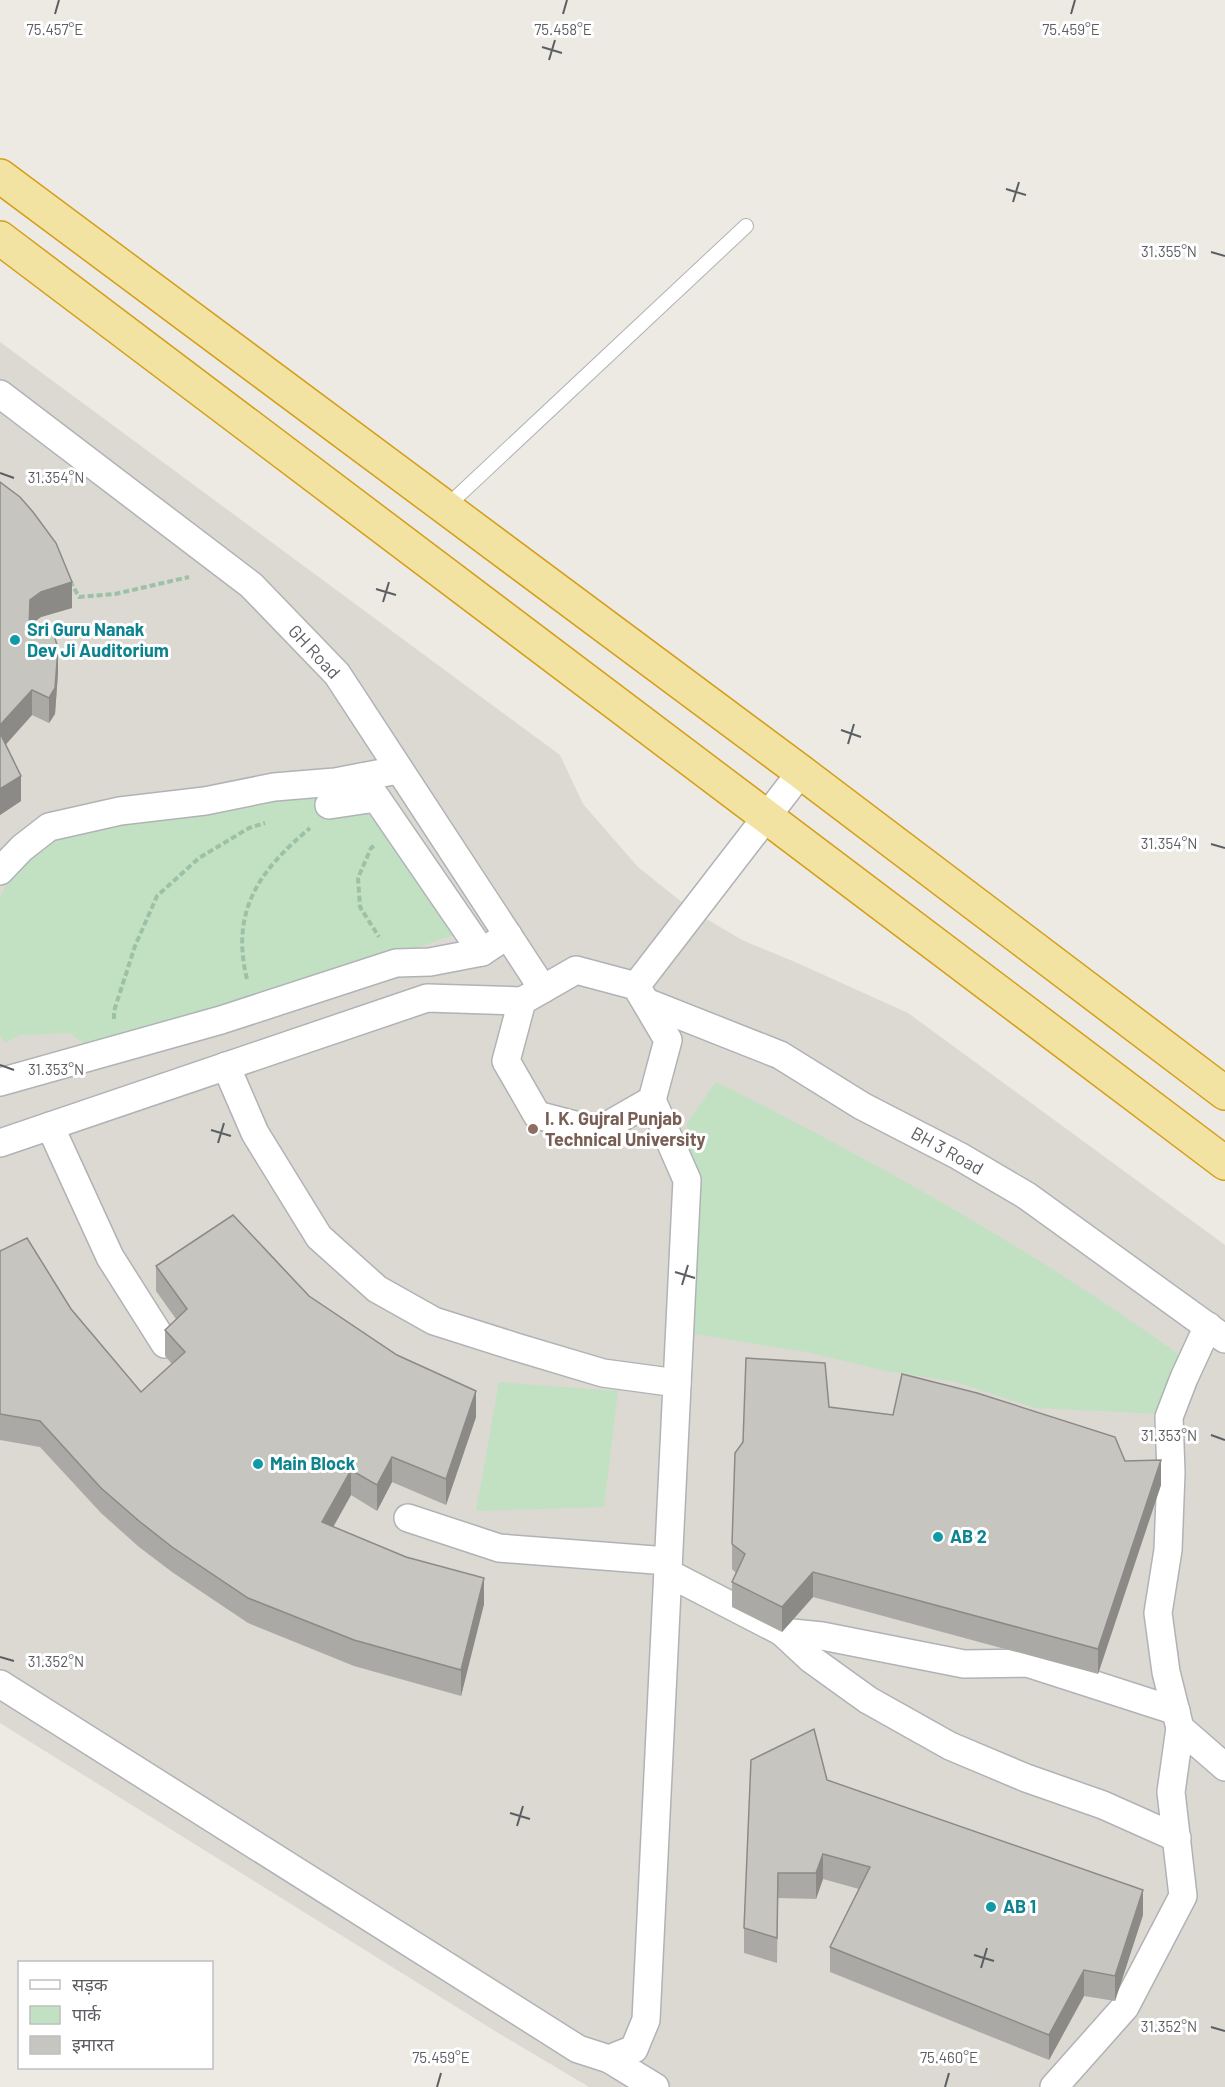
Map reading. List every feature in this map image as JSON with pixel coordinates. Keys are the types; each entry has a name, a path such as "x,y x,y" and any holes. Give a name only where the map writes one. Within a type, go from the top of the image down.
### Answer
{"highway":[{"path":"0,176 801,772 1225,1092"},
{"path":"0,238 1225,1163"}],"street":[{"name":"GH Road","path":"0,394 251,585 337,674 508,935 532,995"},
{"path":"329,805 369,787 398,770"},
{"path":"641,994 766,817 801,772"},
{"path":"0,871 22,848 49,827 120,811 205,801 274,787 335,782 369,787 482,952"},
{"path":"0,1083 255,1009 396,963 430,962 482,952 508,935"},
{"path":"0,1143 427,998 532,995 576,970 641,994 668,1040 652,1100 687,1180 646,2020 634,2049 609,2059"},
{"name":"BH 3 Road","path":"641,994 780,1055 862,1106 959,1156 1027,1196 1217,1332"},
{"path":"532,995 506,1061 537,1115 598,1131 652,1100"},
{"path":"226,1066 255,1133 319,1237 377,1289 434,1321 516,1347 603,1373 677,1383"},
{"path":"50,1126 110,1257 165,1344"},
{"path":"1053,2087 1125,2007 1183,1896 1171,1792 1178,1720 1166,1672 1158,1613 1168,1550 1172,1473 1169,1417 1184,1378 1217,1332"},
{"path":"408,1518 499,1548 668,1567 782,1632 811,1659 868,1700 950,1746 1026,1778 1103,1805 1177,1838"},
{"path":"782,1632 822,1636 964,1664 1028,1663 1178,1720 1225,1767"},
{"path":"0,1684 578,2049 609,2059 655,2087"}],"lane":[{"path":"445,508 746,226"}],"path":[{"path":"68,577 79,597 115,594 228,567"},
{"path":"114,1050 114,1011 135,946 157,896 199,858 249,828 272,821"},
{"path":"255,1009 245,971 242,930 252,893 285,849 311,827"},
{"path":"396,963 360,907 358,878 371,848 398,830"}],"shaded area":[{"name":"I. K. Gujral Punjab Technical University","path":"0,342 560,755 583,804 638,867 693,911 742,940 908,1013 1225,1245 1225,2087 589,2087 0,1723"}],"green space":[{"path":"368,785 457,934 101,1054 69,1033 20,1035 5,1043 0,1035 0,897 38,844 107,826"},
{"path":"716,1082 895,1176 1012,1244 1126,1317 1181,1356 1163,1414 1035,1408 956,1382 887,1371 807,1352 687,1333 690,1239 687,1123"},
{"path":"499,1382 618,1391 604,1507 476,1511"}],"building":[{"name":"Sri Guru Nanak Dev Ji Auditorium","path":"0,482 20,497 56,543 72,582 41,592 30,600 29,629 54,635 58,648 55,688 49,698 32,690 0,725"},
{"path":"0,733 21,776 0,789"},
{"name":"Main Block","path":"233,1215 309,1296 397,1355 476,1391 446,1479 392,1457 377,1485 351,1470 322,1522 406,1557 484,1578 461,1670 354,1640 248,1598 172,1547 139,1521 101,1488 40,1421 0,1414 0,1251 27,1238 71,1309 141,1392 185,1352 165,1330 187,1309 156,1266"},
{"name":"AB 2","path":"746,1358 825,1363 829,1407 893,1415 902,1374 977,1393 1115,1437 1125,1461 1161,1460 1098,1649 813,1572 782,1607 732,1582 745,1554 732,1544 735,1453 743,1442"},
{"name":"AB 1","path":"814,1729 827,1780 1143,1890 1115,1976 1084,1970 1049,2035 830,1947 870,1867 823,1854 816,1873 778,1873 777,1938 744,1928 751,1760"}],"place":[{"name":"Sri Guru Nanak Dev Ji Auditorium","path":"15,640"},
{"name":"I. K. Gujral Punjab Technical University","path":"533,1129"},
{"name":"Main Block","path":"258,1464"},
{"name":"AB 2","path":"938,1537"},
{"name":"AB 1","path":"991,1907"}]}
